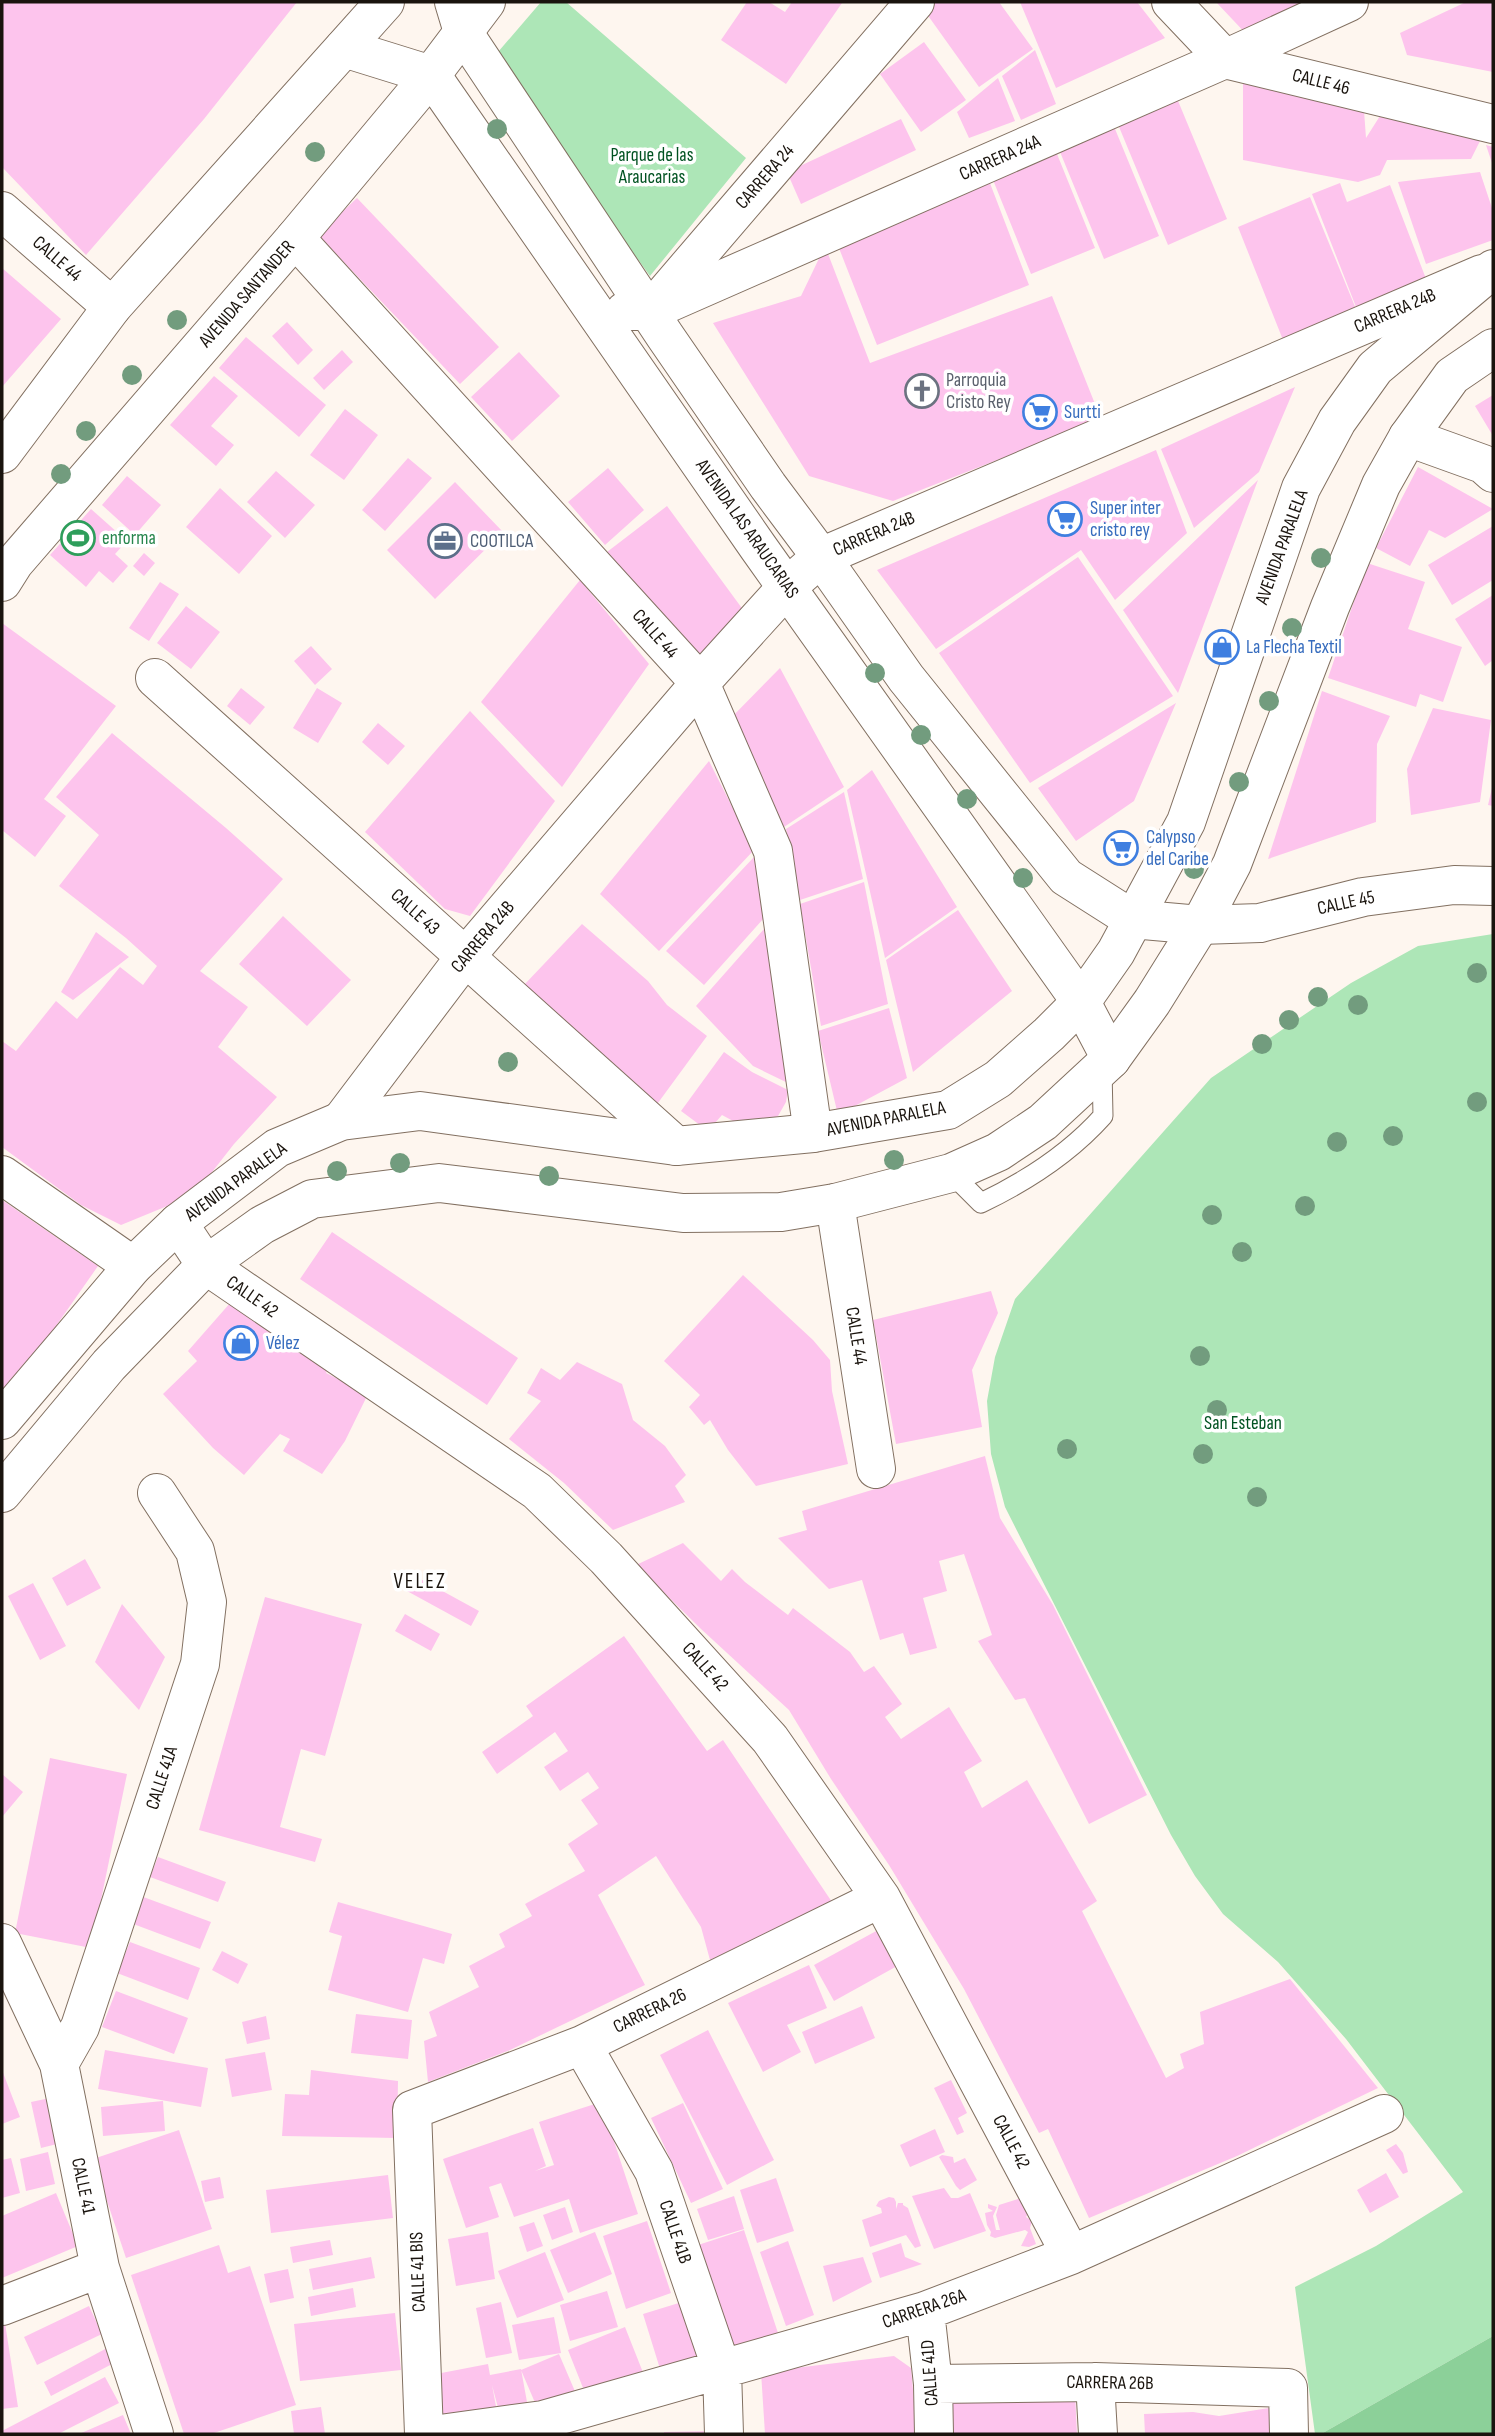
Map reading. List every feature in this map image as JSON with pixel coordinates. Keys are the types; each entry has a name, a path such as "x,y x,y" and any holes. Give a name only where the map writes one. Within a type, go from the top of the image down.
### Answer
{"street":[{"path":"2,454 111,307 386,2"},
{"name":"AVENIDA SANTANDER","path":"2,582 14,563 295,238 431,75 459,17 486,2"},
{"name":"CARRERA 24","path":"650,311 915,2"},
{"path":"1171,2 1225,59"},
{"name":"CARRERA 24A","path":"650,311 1349,2"},
{"path":"459,17 665,336 761,476 906,678 1066,877 1132,919 1200,925"},
{"path":"344,48 431,75"},
{"name":"CALLE 46","path":"1225,59 1493,124"},
{"name":"AVENIDA LAS ARAUCARIAS","path":"431,75 555,257 1080,1002 1106,1064"},
{"name":"CALLE 44","path":"2,211 111,307"},
{"name":"CALLE 44","path":"295,238 700,683 773,851 813,1133"},
{"name":"CARRERA 24B","path":"341,1122 465,957 700,683 787,587 821,557 1493,269"},
{"name":"AVENIDA PARALELA","path":"2,1420 133,1266 178,1223 277,1148 341,1122 420,1111 676,1146 813,1133 948,1110 998,1079 1049,1034 1080,1002 1116,952 1186,822 1301,488 1337,421 1375,368 1493,269"},
{"path":"596,312 650,311"},
{"path":"2,1493 109,1365 206,1265 262,1225 312,1199 439,1183 683,1213 781,1212 835,1203 951,1173 998,1152 1043,1122 1106,1064 1152,1002 1200,925 1232,864 1295,696 1381,485 1408,437 1452,376 1493,348"},
{"path":"1408,437 1483,464 1493,473"},
{"name":"CALLE 43","path":"155,678 676,1146"},
{"name":"CALLE 45","path":"1200,925 1260,923 1363,897 1454,885 1493,886"},
{"path":"2,1175 133,1266"},
{"name":"CALLE 44","path":"835,1203 876,1469"},
{"name":"CALLE 42","path":"178,1223 206,1265 537,1491 606,1558 770,1739 881,1898 1071,2255"},
{"name":"CALLE 41A","path":"59,2064 80,2027 200,1664 207,1602 195,1551 156,1493"},
{"name":"CARRERA 26","path":"412,2110 582,2045 881,1898"},
{"name":"CALLE 41","path":"2,1943 59,2064 100,2268 154,2434"},
{"name":"CALLE 41B","path":"582,2045 654,2171 722,2370 724,2434"},
{"name":"CALLE 41 BIS","path":"412,2110 424,2434"},
{"name":"CARRERA 26A","path":"440,2434 543,2427 722,2370 926,2311 1071,2255 1384,2114"},
{"path":"2,2306 100,2268"},
{"name":"CALLE 41D","path":"926,2311 933,2384 934,2434"},
{"path":"1095,2382 1098,2434"},
{"name":"CARRERA 26B","path":"933,2384 1095,2382 1288,2388 1289,2434"}],"green space":[{"name":"Parque de las Araucarias","path":"541,2 566,2 746,158 650,276 492,59"},
{"name":"San Esteban","path":"1493,934 1493,2336 1321,2434 1315,2434 1295,2287 1376,2246 1463,2192 1346,2039 1278,1962 1223,1914 1195,1876 1171,1835 1005,1507 991,1454 987,1401 995,1357 1015,1299 1211,1078 1351,983 1418,946"},
{"path":"1493,2336 1493,2434 1321,2434"}],"building":[{"path":"2,2 297,2 204,119 86,255 2,167"},
{"path":"747,2 769,2 785,12 792,2 842,3 786,84 721,40"},
{"path":"936,2 999,2 1033,49 979,87 924,10"},
{"path":"1020,2 1137,2 1165,38 1056,88"},
{"path":"1216,2 1331,2 1250,38"},
{"path":"1466,2 1493,2 1493,72 1407,55 1400,33"},
{"path":"924,42 966,100 921,132 880,74"},
{"path":"1035,50 1056,104 1021,120 1002,76"},
{"path":"998,78 1015,121 969,138 957,112"},
{"path":"1243,83 1363,97 1366,138 1385,108 1485,131 1471,159 1387,160 1380,175 1358,182 1243,160"},
{"path":"1176,96 1227,219 1168,245 1117,122"},
{"path":"901,119 916,150 801,204 787,172"},
{"path":"1113,124 1159,236 1104,259 1058,147"},
{"path":"1486,145 1493,147 1493,166"},
{"path":"1055,149 1095,248 1031,274 991,175"},
{"path":"1480,172 1493,211 1493,240 1426,264 1398,182"},
{"path":"988,178 1029,285 877,345 835,238"},
{"path":"1340,183 1347,202 1390,185 1428,284 1358,312 1312,194"},
{"path":"1310,197 1356,309 1283,340 1238,227"},
{"path":"357,198 499,347 460,384 318,235"},
{"name":"Parroquia Cristo Rey","path":"825,246 870,363 1052,296 1101,419 893,501 809,476 713,323 801,296"},
{"path":"2,268 61,319 2,387"},
{"path":"287,322 313,350 298,365 272,336"},
{"path":"246,337 326,405 299,437 219,368"},
{"path":"342,350 353,362 324,390 313,378"},
{"path":"519,352 560,396 512,441 471,397"},
{"path":"214,376 238,396 211,426 234,445 216,466 170,425"},
{"path":"1295,387 1259,472 1194,528 1161,449"},
{"path":"1493,395 1493,436 1475,406"},
{"path":"345,409 378,435 344,480 310,455"},
{"path":"1156,450 1187,533 1115,600 1081,550 936,649 877,570"},
{"path":"408,458 432,478 385,531 362,510"},
{"path":"1418,467 1493,509 1445,538 1429,530 1410,566 1376,548"},
{"path":"608,468 644,510 605,545 568,502"},
{"path":"276,471 315,505 285,538 247,502"},
{"path":"127,476 161,505 135,535 102,505"},
{"path":"1258,480 1178,693 1123,610"},
{"name":"COOTILCA","path":"455,482 503,532 435,599 387,550"},
{"path":"220,488 272,536 239,574 186,527"},
{"path":"667,506 744,611 689,664 607,552"},
{"path":"91,509 127,541 115,554 128,566 113,583 99,571 86,587 50,555"},
{"path":"1493,526 1493,580 1452,605 1428,565"},
{"path":"144,553 155,563 144,576 133,566"},
{"path":"1078,557 1173,696 1030,783 939,653"},
{"path":"1367,563 1425,582 1408,629 1462,647 1443,702 1420,694 1416,707 1328,678"},
{"path":"580,580 649,664 562,787 481,702"},
{"path":"160,582 179,594 149,641 129,628"},
{"path":"1493,595 1493,660 1485,666 1455,619"},
{"path":"186,606 220,632 191,669 157,643"},
{"path":"2,623 116,706 44,799 66,816 35,857 2,830"},
{"path":"311,646 332,669 315,685 294,661"},
{"path":"780,668 844,787 784,827 727,722"},
{"path":"241,688 265,707 250,725 227,706"},
{"path":"317,688 342,703 318,743 293,728"},
{"path":"1322,691 1390,716 1377,744 1376,822 1268,859"},
{"path":"1176,703 1134,801 1076,841 1038,788"},
{"path":"1433,708 1491,720 1480,802 1411,815 1407,769"},
{"path":"470,711 555,801 470,916 445,909 365,832"},
{"path":"378,723 405,746 388,765 362,742"},
{"path":"112,733 283,879 200,971 248,1007 218,1047 277,1097 234,1144 194,1195 121,1225 81,1205 2,1147 2,1041 16,1051 56,1001 77,1019 120,967 143,985 157,966 59,886 99,835 56,797"},
{"path":"709,761 754,850 659,951 600,894"},
{"path":"872,770 957,907 885,958 847,790"},
{"path":"1493,788 1493,806 1488,805"},
{"path":"844,792 863,879 800,900 786,829"},
{"path":"754,857 764,918 704,985 666,951"},
{"path":"864,882 888,1004 821,1026 800,904"},
{"path":"958,910 1012,991 913,1072 886,960"},
{"path":"283,916 351,980 307,1026 239,964"},
{"path":"582,924 648,981 667,1005 707,1036 655,1107 524,985"},
{"path":"764,929 790,1084 753,1066 696,1006"},
{"path":"96,932 129,957 73,1000 61,992"},
{"path":"889,1008 907,1078 838,1115 818,1031"},
{"path":"724,1052 752,1072 788,1090 786,1102 778,1116 746,1128 722,1115 708,1131 681,1111"},
{"path":"2,1200 98,1266 23,1373 2,1396"},
{"path":"332,1232 518,1358 487,1405 300,1279"},
{"path":"743,1275 813,1340 830,1360 832,1391 848,1464 756,1486 728,1450 710,1420 704,1425 689,1407 700,1395 664,1361"},
{"path":"991,1291 998,1313 972,1370 982,1427 896,1444 873,1320"},
{"path":"231,1302 331,1360 326,1373 368,1394 345,1441 322,1474 283,1451 290,1439 280,1434 244,1475 213,1448 163,1394 197,1361 188,1351"},
{"path":"577,1362 622,1384 633,1420 665,1446 686,1475 675,1486 685,1502 613,1530 564,1483 509,1439 541,1401 527,1393 541,1368 560,1380"},
{"path":"985,1456 1000,1518 1053,1605 1147,1795 1089,1824 1025,1698 1015,1700 978,1641 992,1635 964,1554 939,1561 947,1591 923,1598 937,1648 910,1655 903,1633 880,1640 862,1580 829,1589 778,1538 807,1530 802,1511"},
{"path":"683,1543 721,1581 732,1569 788,1615 793,1608 850,1652 864,1672 874,1666 902,1704 885,1717 901,1739 949,1707 982,1761 964,1772 982,1808 1027,1780 1097,1901 1082,1911 1166,2078 1184,2068 1180,2054 1204,2044 1200,2012 1290,1979 1378,2088 1237,2156 1089,2218 1048,2129 1039,2133 964,1989 889,1865 831,1779 789,1710 636,1565"},
{"path":"85,1559 101,1588 67,1606 52,1578"},
{"path":"415,1576 479,1611 471,1626 407,1591"},
{"path":"33,1583 66,1646 40,1660 8,1596"},
{"path":"265,1597 362,1624 325,1756 301,1749 280,1827 322,1839 315,1862 199,1830"},
{"path":"122,1604 165,1657 139,1710 95,1662"},
{"path":"405,1614 440,1634 431,1651 395,1631"},
{"path":"624,1636 707,1751 723,1740 832,1902 710,1960 701,1927 656,1856 598,1895 645,1985 510,2050 428,2082 424,2041 437,2036 429,2012 479,1987 469,1966 505,1947 499,1934 532,1916 525,1904 585,1871 568,1844 598,1824 581,1800 599,1788 588,1772 560,1791 544,1767 568,1751 555,1732 497,1774 482,1752 533,1716 526,1706"},
{"path":"50,1758 127,1774 91,1948 15,1933"},
{"path":"2,1774 23,1792 2,1817"},
{"path":"158,1857 226,1882 218,1902 150,1877"},
{"path":"138,1895 211,1922 200,1949 128,1922"},
{"path":"338,1902 452,1934 444,1964 423,1958 408,2012 328,1990 342,1936 329,1932"},
{"path":"889,1924 908,1960 834,2001 814,1965"},
{"path":"130,1942 200,1968 188,2000 117,1973"},
{"path":"222,1951 248,1964 238,1984 212,1970"},
{"path":"809,1965 827,2008 787,2025 801,2052 763,2072 728,2003"},
{"path":"116,1991 188,2018 174,2054 102,2027"},
{"path":"862,2006 875,2038 815,2064 802,2032"},
{"path":"356,2014 412,2020 408,2059 351,2053"},
{"path":"266,2016 270,2039 247,2044 242,2022"},
{"path":"708,2030 774,2160 727,2185 660,2055"},
{"path":"105,2050 208,2068 201,2107 98,2089"},
{"path":"265,2052 272,2090 232,2097 225,2059"},
{"path":"2,2070 20,2117 2,2124"},
{"path":"311,2070 398,2081 397,2138 282,2136 285,2094 309,2095"},
{"path":"951,2080 967,2113 958,2118 964,2132 957,2135 934,2088"},
{"path":"50,2098 61,2143 41,2148 31,2102"},
{"path":"163,2101 165,2131 103,2136 101,2107"},
{"path":"601,2102 638,2214 580,2233 569,2199 514,2217 501,2183 489,2187 499,2217 466,2228 443,2159 533,2128 546,2166 535,2171 554,2165 539,2122"},
{"path":"683,2103 723,2189 691,2203 651,2118"},
{"path":"935,2129 945,2152 910,2167 900,2145"},
{"path":"179,2130 212,2229 126,2258 93,2159"},
{"path":"1396,2144 1403,2153 1408,2172 1403,2174 1386,2150"},
{"path":"48,2152 55,2184 26,2191 20,2159"},
{"path":"939,2157 953,2157 954,2163 965,2158 977,2180 960,2190"},
{"path":"11,2158 20,2193 2,2198 2,2160"},
{"path":"1386,2173 1399,2197 1370,2213 1357,2190"},
{"path":"388,2175 393,2218 271,2233 266,2190"},
{"path":"220,2177 224,2198 205,2202 201,2181"},
{"path":"776,2178 794,2231 757,2243 740,2190"},
{"path":"944,2188 951,2198 970,2193 986,2231 934,2249 912,2196"},
{"path":"56,2193 78,2246 2,2278 2,2216"},
{"path":"734,2196 744,2229 708,2240 697,2209"},
{"path":"894,2198 896,2209 898,2203 903,2203 908,2208 921,2246 915,2248 906,2235 870,2247 862,2220 882,2213 881,2208 876,2206 879,2201"},
{"path":"1021,2198 1031,2209 1026,2217 1032,2221 1030,2228 1036,2244 1029,2247 1021,2246 1028,2232 1025,2230 995,2238 990,2236 985,2213 993,2211 988,2208 988,2204 997,2207 993,2216 996,2230 1000,2230 996,2215 999,2205"},
{"path":"565,2207 573,2232 552,2240 543,2215"},
{"path":"647,2221 671,2293 626,2309 603,2236"},
{"path":"534,2222 543,2246 527,2252 519,2227"},
{"path":"744,2230 778,2333 731,2348 698,2245"},
{"path":"488,2232 495,2279 456,2286 448,2239"},
{"path":"595,2232 612,2274 568,2293 550,2250"},
{"path":"330,2240 333,2255 293,2263 290,2247"},
{"path":"788,2241 814,2315 786,2326 760,2252"},
{"path":"901,2243 905,2257 922,2264 880,2278 872,2253"},
{"path":"219,2245 228,2273 250,2266 296,2405 211,2434 184,2434 131,2275"},
{"path":"545,2252 564,2300 517,2318 498,2271"},
{"path":"371,2257 375,2278 313,2290 309,2269"},
{"path":"863,2257 872,2282 833,2302 823,2266"},
{"path":"288,2269 294,2298 270,2303 264,2274"},
{"path":"353,2288 356,2307 311,2316 308,2297"},
{"path":"607,2291 618,2327 570,2341 560,2305"},
{"path":"501,2302 512,2353 486,2358 476,2308"},
{"path":"682,2302 700,2360 661,2372 643,2314"},
{"path":"89,2306 102,2334 37,2365 24,2337"},
{"path":"395,2313 401,2370 300,2381 294,2324"},
{"path":"554,2317 561,2353 519,2360 512,2325"},
{"path":"2,2323 5,2323 18,2407 2,2409"},
{"path":"625,2327 644,2375 587,2398 568,2350"},
{"path":"107,2348 114,2363 51,2396 44,2382"},
{"path":"559,2354 577,2396 539,2412 521,2370"},
{"path":"894,2356 911,2368 917,2434 765,2434 761,2372"},
{"path":"488,2364 490,2375 521,2369 529,2413 501,2419 492,2385 498,2417 441,2428 431,2375"},
{"path":"105,2377 119,2403 58,2434 2,2434 2,2431"},
{"path":"1075,2394 1077,2434 944,2434 942,2400"},
{"path":"1281,2406 1284,2434 1145,2434 1144,2414 1193,2412 1219,2416"},
{"path":"321,2407 325,2434 294,2434 291,2411"},
{"path":"123,2415 131,2434 79,2434"},
{"path":"713,2431 714,2434 664,2434 664,2432"}],"place":[{"name":"Parroquia Cristo Rey","path":"922,391"},
{"name":"Surtti","path":"1040,412"},
{"name":"Super inter cristo rey","path":"1065,519"},
{"name":"enforma","path":"78,538"},
{"name":"COOTILCA","path":"445,541"},
{"name":"La Flecha Textil","path":"1222,647"},
{"name":"Calypso del Caribe","path":"1121,848"},
{"name":"Vélez","path":"241,1343"}],"district":[{"name":"VELEZ","path":"420,1581"}]}
